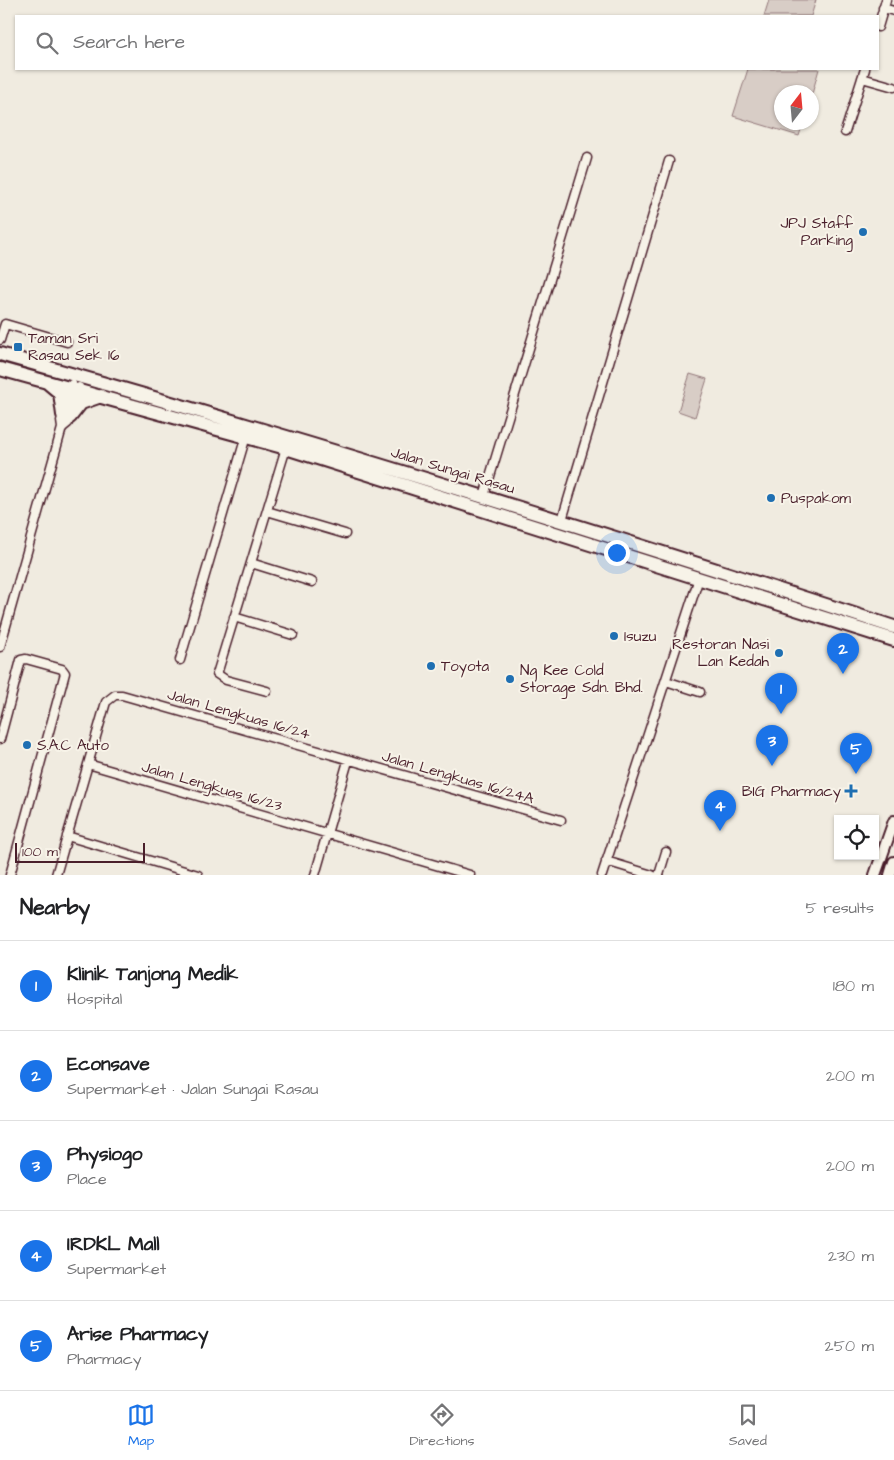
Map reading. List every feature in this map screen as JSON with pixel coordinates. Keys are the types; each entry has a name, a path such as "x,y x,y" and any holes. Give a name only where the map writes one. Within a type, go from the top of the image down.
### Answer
{"main road":[{"name":"Jalan Sungai Rasau","path":"0,354 484,496 892,626"},
{"name":"Jalan Sungai Rasau","path":"0,368 286,448 894,640"},
{"path":"35,378 49,384 60,393 65,420"},
{"path":"65,420 86,400 103,396"}],"street":[{"path":"879,24 885,4 894,11"},
{"path":"845,132 865,70"},
{"path":"862,78 894,87"},
{"path":"484,496 587,158"},
{"path":"562,520 669,161"},
{"path":"0,340 5,324 67,342"},
{"path":"0,647 78,376"},
{"path":"180,660 246,436"},
{"path":"267,691 226,680 217,674 286,448"},
{"path":"267,511 344,534"},
{"path":"251,563 312,582"},
{"path":"602,875 699,578"},
{"path":"234,617 293,634"},
{"path":"0,739 21,660 26,659 62,669 65,673 10,875"},
{"path":"666,681 700,692"},
{"name":"Jalan Lengkuas 16/24","path":"88,764 106,702 115,695 122,695 348,760"},
{"path":"315,875 348,760"},
{"name":"Jalan Lengkuas 16/24A","path":"348,760 561,820"},
{"path":"56,875 88,764"},
{"name":"Jalan Lengkuas 16/23","path":"88,764 470,875"},
{"path":"875,875 894,822"},
{"path":"67,836 198,875"},
{"path":"659,875 666,852"},
{"path":"606,861 652,875"},
{"path":"890,875 894,862"}],"shaded area":[{"path":"769,0 816,0 811,15 764,15"},
{"path":"748,70 819,70 815,85 774,85 774,128 733,116"},
{"path":"779,130 801,130 799,136"},
{"path":"690,374 707,379 695,417 678,411"}],"place":[{"name":"JPJ Staff Parking","path":"863,232"},
{"name":"Taman Sri Rasau Sek 16","path":"18,347"},
{"name":"Puspakom","path":"771,498"},
{"name":"Isuzu","path":"614,636"},
{"name":"Restoran Nasi Lan Kedah","path":"779,653"},
{"name":"Toyota","path":"431,666"},
{"name":"Econsave","path":"843,674"},
{"name":"Ng Kee Cold Storage Sdn. Bhd.","path":"510,679"},
{"name":"Klinik Tanjong Medik","path":"781,714"},
{"name":"S.A.C Auto","path":"27,745"},
{"name":"Physiogo","path":"772,766"},
{"name":"Arise Pharmacy","path":"856,774"},
{"name":"BIG Pharmacy","path":"851,791"},
{"name":"IRDKL Mall","path":"720,831"}]}
